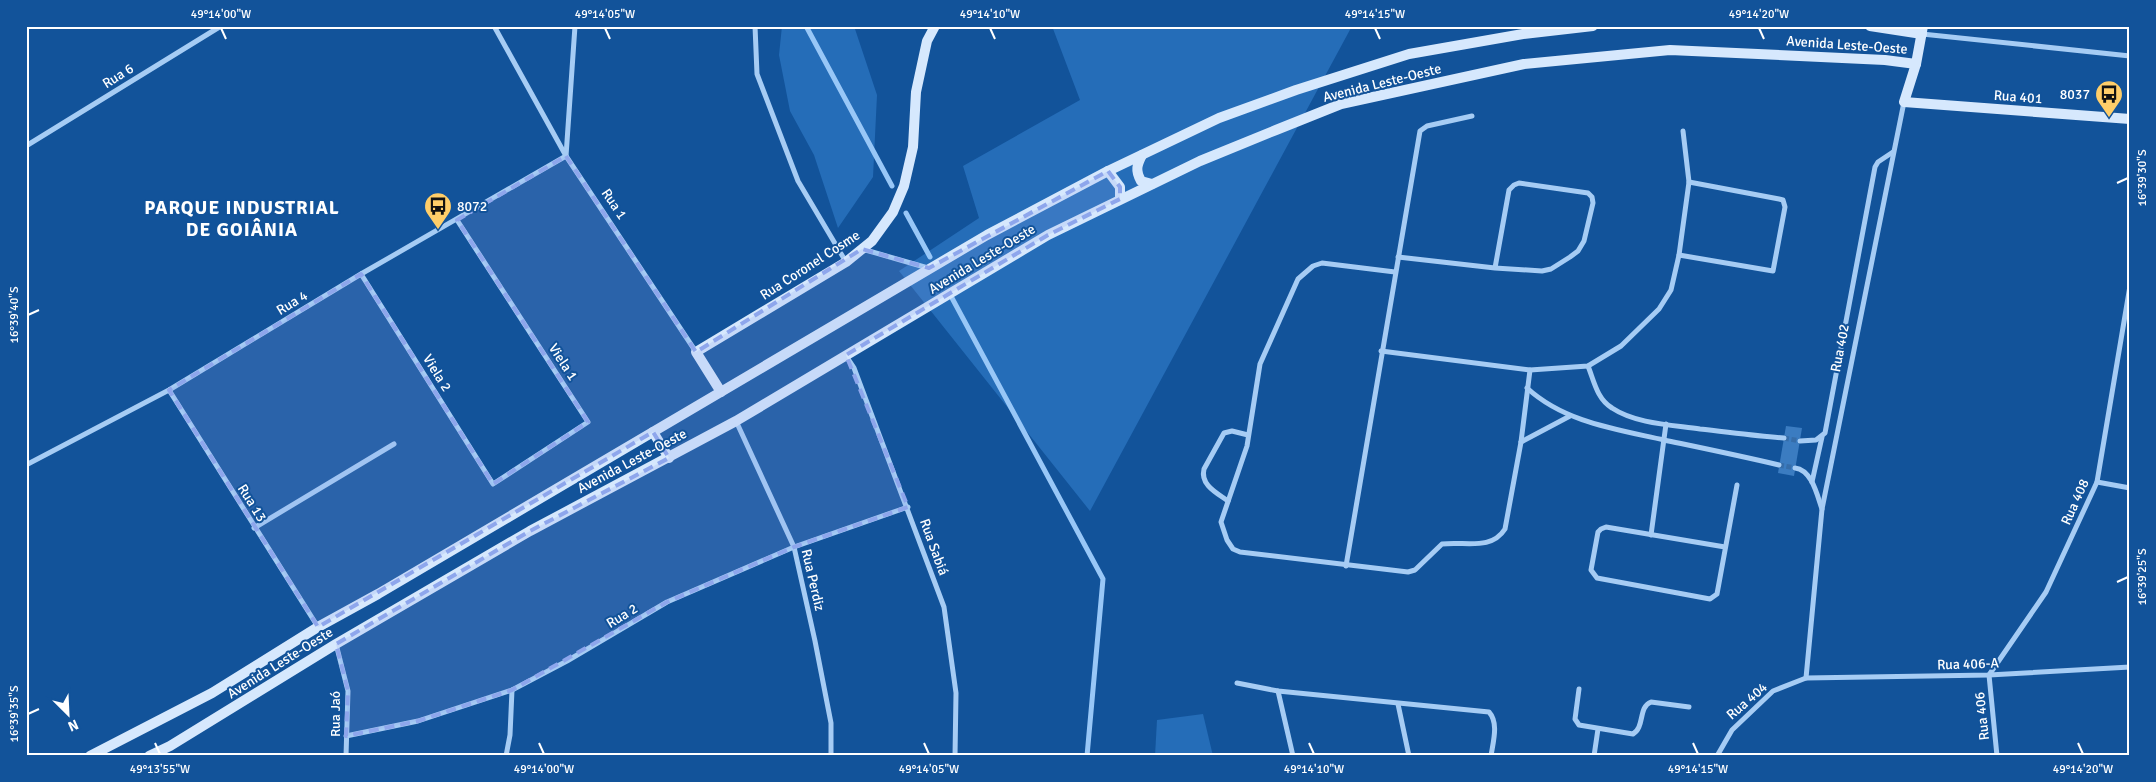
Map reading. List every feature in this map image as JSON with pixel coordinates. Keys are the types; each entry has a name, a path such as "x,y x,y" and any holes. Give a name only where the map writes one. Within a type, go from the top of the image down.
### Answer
{"main road":[{"name":"Rua Coronel Cosme","path":"696,352 846,262 872,241 894,212 904,186 913,147 916,92 927,41 935,26"},
{"name":"Avenida Leste-Oeste","path":"90,756 212,693 318,627 378,594 929,268 1108,170 1219,118 1296,90 1409,54 1523,34 1593,26"},
{"name":"Avenida Leste-Oeste","path":"1870,26 1923,30"},
{"name":"Rua 402","path":"1904,102 1916,64 1923,30"},
{"name":"Avenida Leste-Oeste","path":"149,756 170,746 336,644 530,531 736,421 1048,235 1200,161 1341,104 1524,64 1670,50 1885,60 1916,64"},
{"name":"Rua 401","path":"1904,102 2130,120"},
{"path":"1142,155 1136,167 1137,174 1141,181 1152,184"},
{"path":"1108,170 1120,187 1120,199"},
{"name":"Rua 1","path":"696,352 721,392"},
{"path":"653,432 669,458"}],"street":[{"name":"Rua 6","path":"26,146 221,26"},
{"name":"Rua 1","path":"494,26 566,156 696,352"},
{"path":"566,156 575,26"},
{"path":"755,26 757,74 798,181 846,262"},
{"path":"1923,30 2130,56"},
{"name":"Rua 402","path":"1806,678 1822,508 1904,102"},
{"path":"1346,566 1420,131 1427,126 1472,116"},
{"path":"1382,350 1530,370 1588,366 1621,346 1659,309 1671,290 1679,255 1689,182 1683,131"},
{"path":"1800,441 1816,440 1825,433 1875,167 1878,162 1894,152"},
{"name":"Rua 4","path":"26,465 169,390 361,274 566,156"},
{"path":"1679,255 1773,271 1785,207 1783,200 1779,198 1689,182"},
{"path":"1398,257 1494,268 1542,271 1551,269 1578,251 1584,241 1593,203 1592,197 1588,193 1519,183 1514,185 1509,190 1494,268"},
{"name":"Viela 1","path":"457,220 588,422 493,484"},
{"path":"862,249 929,268"},
{"path":"1395,272 1322,263 1313,266 1298,279 1260,364 1246,446 1220,522 1227,540 1233,548 1240,552 1346,566 1412,572 1442,544 1487,544 1500,537 1505,529 1521,442 1530,370"},
{"name":"Viela 2","path":"361,274 493,484"},
{"name":"Rua 408","path":"1989,675 2046,592 2097,482 2130,286"},
{"name":"Rua Sabiá","path":"846,356 854,368 908,507 944,607 956,693 956,756"},
{"path":"1588,366 1599,394 1612,409 1634,418 1666,424 1784,438"},
{"path":"1527,388 1546,404 1570,416 1600,425 1779,465"},
{"name":"Rua 13","path":"169,390 318,627"},
{"path":"1521,442 1570,416"},
{"name":"Rua Perdiz","path":"736,421 794,547 816,641 831,723 831,756"},
{"path":"1651,535 1666,424"},
{"path":"1228,501 1204,483 1202,474 1224,433 1232,431 1248,435"},
{"path":"1812,483 1822,436"},
{"path":"254,528 394,444"},
{"path":"1795,468 1805,472 1812,483 1822,508"},
{"path":"2097,482 2130,488"},
{"path":"1725,547 1606,527 1598,532 1591,570 1597,578 1710,599 1717,594 1736,485"},
{"name":"Rua 2","path":"346,736 418,721 512,690 568,661 667,602 794,547 908,507"},
{"name":"Rua Jaó","path":"336,644 348,691 346,756"},
{"name":"Rua 406-A","path":"1806,678 1989,675 2130,667"},
{"name":"Rua 406","path":"1989,675 1997,756"},
{"name":"Rua 404","path":"1717,756 1732,730 1773,691 1806,678"},
{"path":"1237,683 1278,691 1489,712 1494,717 1495,724 1491,756"},
{"path":"1579,689 1575,718 1579,725 1598,730 1633,734 1640,728 1645,707 1651,702 1690,707"},
{"path":"506,756 510,734 512,690"},
{"path":"1278,691 1293,756"},
{"path":"1398,704 1409,756"},
{"path":"1594,756 1598,730"}],"highlighted area":[{"path":"566,156 696,352 862,249 929,268 1108,171 1120,187 1120,199 1048,235 846,355 908,507 794,547 667,602 512,690 418,721 346,736 348,691 336,644 530,531 669,458 653,432 318,627 169,390 361,274 493,484 588,422 457,220"}],"shaded area":[{"path":"782,26 854,26 877,95 873,177 838,228 814,155 790,111 779,55"},
{"path":"1052,26 1352,26 1090,511 899,271 979,218 963,166 1080,100"},
{"path":"1203,714 1213,756 1155,756 1157,720"}],"building":[{"path":"1786,426 1802,428 1794,476 1778,473"}],"waterway":[{"path":"806,26 892,186"},
{"path":"906,213 930,257"},
{"path":"952,298 1103,579 1087,756"}],"tunnel":[{"path":"1784,438 1800,441"},
{"path":"1779,465 1795,468"}],"place":[{"name":"8037","path":"2109,118"},
{"name":"8072","path":"438,230"}],"district":[{"name":"PARQUE INDUSTRIAL DE GOIÂNIA","path":"242,219"}]}
